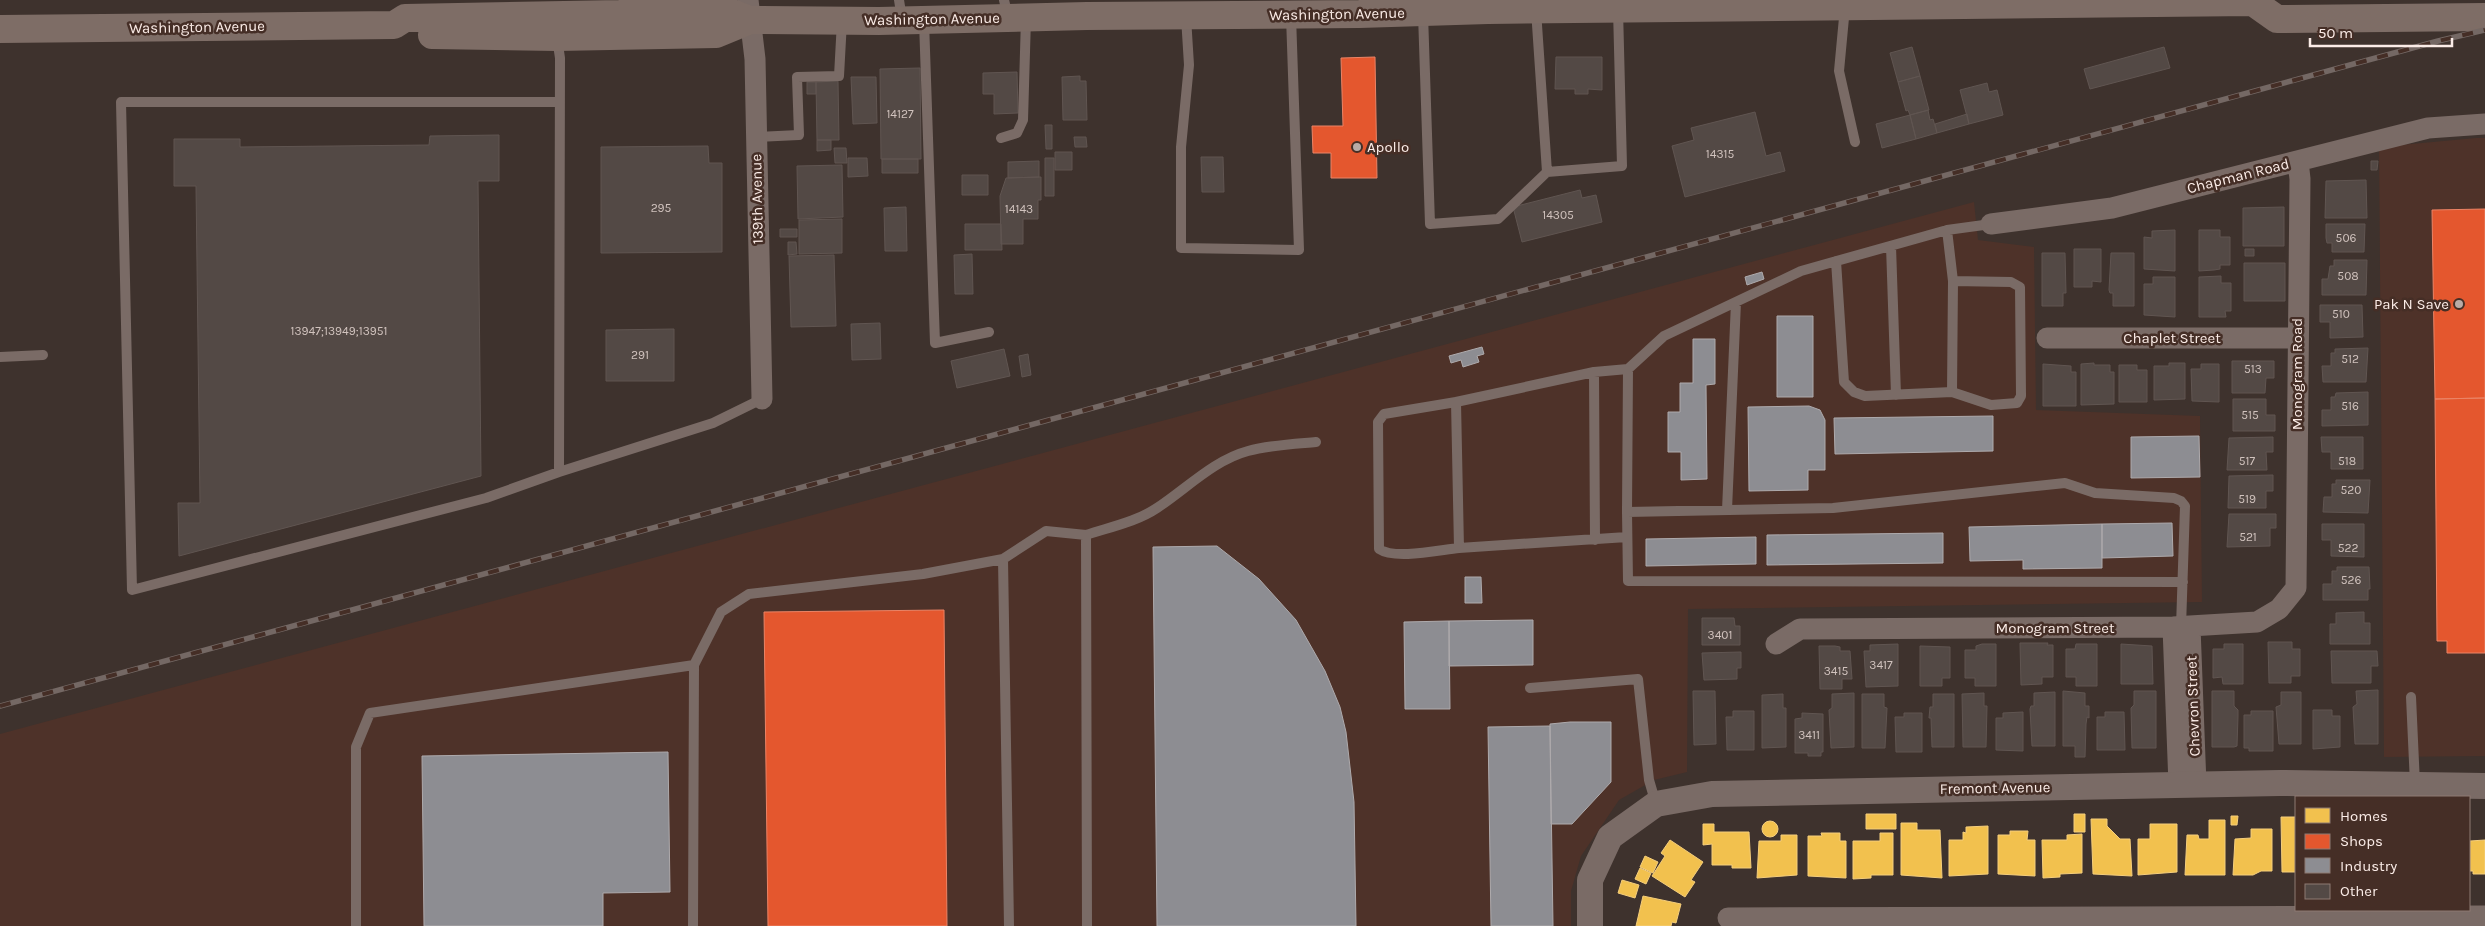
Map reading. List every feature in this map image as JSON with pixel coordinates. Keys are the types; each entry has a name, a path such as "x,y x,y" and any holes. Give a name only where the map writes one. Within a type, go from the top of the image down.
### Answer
{"main road":[{"name":"Washington Avenue","path":"0,29 394,25 405,18 620,14 662,4 714,6 842,21 908,13 1087,12 1186,16 1216,11 1531,6 1618,9 1830,4 2254,1 2277,19 2485,18"},
{"name":"Washington Avenue","path":"394,25 406,35 557,37 716,34 749,10"}],"street":[{"name":"139th Avenue","path":"749,10 755,59 762,399"},
{"name":"Chapman Road","path":"1990,224 2112,208 2428,128 2485,124"},
{"name":"Monogram Road","path":"2296,588 2300,179 2298,161"},
{"name":"Chaplet Street","path":"2047,338 2297,338"},
{"name":"Monogram Street","path":"1776,644 1800,630 2181,627 2257,622 2279,609 2296,588"},
{"name":"Chevron Street","path":"2181,627 2187,785"},
{"name":"Fremont Avenue","path":"1590,926 1590,880 1610,837 1656,804 1712,794 2187,785 2485,786"},
{"path":"1728,918 1906,922 2119,922 2331,921 2485,916"}],"lane":[{"path":"1830,4 1839,71 1855,142"},
{"path":"1531,6 1547,172"},
{"path":"1419,9 1430,224 1498,219 1547,172 1622,166 1618,9"},
{"path":"1186,16 1188,65 1181,146 1181,248 1299,250 1306,10"},
{"path":"1001,138 1018,133 1023,120 1013,12"},
{"path":"908,13 935,343 989,332"},
{"path":"559,472 560,58 557,37 576,27 609,24 620,14"},
{"path":"756,137 799,135 797,77 839,76 842,21"},
{"path":"560,102 120,102 132,590 486,498 559,472 713,423 762,399"},
{"path":"1627,538 1386,554 1379,549 1378,422 1384,414 1456,402 1594,372 1628,369 1664,336 1801,271 1947,230 1990,224"},
{"path":"1947,230 1953,281 1952,392"},
{"path":"1891,246 1896,395"},
{"path":"1836,261 1844,382 1854,392 1865,396 1952,392 1991,405 2017,402 2021,396 2020,288 2011,282 1953,281"},
{"path":"1728,510 1736,302"},
{"path":"0,357 43,355"},
{"path":"1628,369 1628,581 2183,582"},
{"path":"1594,372 1595,540"},
{"path":"1456,402 1459,548"},
{"path":"693,926 694,665 721,612 749,594 922,574 1003,559 1046,531 1086,535 1138,519 1156,509 1216,466 1246,451 1283,444 1316,442"},
{"path":"1627,512 1833,508 2065,483 2095,494 2174,498 2181,501 2185,506 2181,627"},
{"path":"1086,535 1087,926"},
{"path":"1003,559 1009,926"},
{"path":"356,926 356,747 370,713 694,665"},
{"path":"1530,688 1638,679 1649,780 1656,804"},
{"path":"2411,697 2415,785"}],"shaded area":[{"path":"2485,138 2485,756 2384,757 2379,147"},
{"path":"1974,202 1978,240 2034,247 2036,410 2200,416 2202,602 1688,609 1687,772 1654,780 1619,800 1581,856 1571,891 1571,926 0,926 0,734"}],"building: Homes":[{"path":"1866,814 1896,814 1896,829 1866,829"},
{"path":"2074,814 2085,814 2085,832 2074,832"},
{"path":"2231,816 2238,816 2237,825 2231,825"},
{"path":"2281,817 2295,817 2295,872 2282,872"},
{"path":"2091,819 2107,819 2107,826 2120,839 2130,839 2132,876 2093,874"},
{"path":"2209,820 2225,820 2225,875 2185,875 2187,835 2198,835 2199,839 2209,839"},
{"path":"1767,821 1773,821 1778,826 1776,835 1767,837 1762,832 1762,826"},
{"path":"1901,823 1917,823 1917,830 1940,830 1942,878 1901,875"},
{"path":"1703,824 1714,824 1714,832 1749,832 1751,868 1732,868 1732,865 1712,865 1712,844 1703,845"},
{"path":"2150,824 2177,824 2177,872 2138,875 2138,839 2150,839"},
{"path":"1988,826 1988,874 1949,876 1949,840 1963,840 1963,832 1966,833 1966,827"},
{"path":"2251,829 2272,829 2272,871 2261,871 2253,875 2233,875 2235,839 2251,838"},
{"path":"2010,831 2028,831 2027,840 2035,840 2035,876 1998,874 1998,835 2010,835"},
{"path":"1821,833 1840,833 1840,841 1846,841 1846,878 1808,876 1808,836 1822,836"},
{"path":"1880,833 1893,833 1893,875 1871,875 1871,878 1853,879 1853,841 1880,841"},
{"path":"2082,834 2082,873 2060,874 2060,877 2043,878 2042,840 2067,840 2067,835"},
{"path":"1781,835 1797,835 1797,875 1757,878 1759,841 1781,841"},
{"path":"1670,840 1703,862 1691,880 1695,882 1685,897 1652,876 1665,856 1661,853"},
{"path":"2485,840 2485,874 2473,874 2473,871 2470,871 2470,841"},
{"path":"1645,856 1658,862 1653,873 1640,867"},
{"path":"1640,868 1651,873 1646,884 1635,879"},
{"path":"1622,880 1639,885 1635,898 1618,893"},
{"path":"1643,896 1681,904 1676,923 1672,922 1671,926 1636,926"}],"building: Shops":[{"path":"1375,57 1377,178 1331,178 1331,153 1313,153 1312,126 1343,126 1341,58"},
{"name":"Pak N Save","path":"2485,209 2485,398 2435,399 2432,210"},
{"path":"2485,398 2485,653 2447,653 2447,641 2437,641 2435,399"},
{"path":"944,610 947,926 768,926 764,612"}],"building: Industry":[{"path":"1762,272 1764,279 1747,285 1745,277"},
{"path":"1777,316 1813,316 1813,397 1777,397"},
{"path":"1693,339 1715,339 1715,384 1706,385 1707,479 1681,480 1681,452 1668,452 1668,412 1680,412 1680,383 1693,383"},
{"path":"1482,347 1484,354 1477,356 1479,362 1463,367 1461,360 1451,363 1449,356"},
{"path":"1809,406 1820,410 1825,420 1825,470 1808,470 1808,490 1749,491 1748,407"},
{"path":"1993,416 1993,451 1835,454 1834,418"},
{"path":"2199,436 2200,477 2131,478 2131,437"},
{"path":"2172,523 2173,556 2102,558 2102,524"},
{"path":"2102,524 2102,568 2023,569 2023,560 1970,561 1969,527"},
{"path":"1943,533 1943,563 1767,565 1767,535"},
{"path":"1756,537 1756,564 1646,566 1646,539"},
{"path":"1217,546 1259,579 1296,620 1325,671 1340,707 1346,732 1354,802 1356,926 1157,926 1153,547"},
{"path":"1465,577 1481,577 1482,603 1465,603"},
{"path":"1533,620 1533,665 1449,666 1449,621"},
{"path":"1449,621 1450,709 1405,709 1404,622"},
{"path":"1611,722 1611,782 1572,824 1551,824 1550,724"},
{"path":"1550,726 1553,926 1491,926 1488,727"},
{"path":"668,752 670,892 603,893 603,926 424,926 422,756"}],"building: Other":[{"path":"1912,47 1920,76 1898,82 1890,53"},
{"path":"2164,47 2170,68 2090,89 2084,69"},
{"path":"1556,57 1602,57 1602,90 1588,89 1588,94 1575,94 1575,89 1555,89"},
{"path":"920,68 921,159 881,159 880,69"},
{"path":"1017,72 1018,113 994,114 994,94 983,94 983,73"},
{"path":"1080,76 1080,81 1086,81 1087,120 1063,120 1062,77"},
{"path":"1920,76 1929,110 1910,115 1908,110 1906,111 1898,82"},
{"path":"851,77 876,77 877,123 853,124"},
{"path":"838,81 839,140 817,140 816,82"},
{"path":"807,82 816,82 816,94 807,94"},
{"path":"1987,83 1989,92 1997,90 2003,115 1969,124 1960,90"},
{"path":"1928,110 1930,120 1933,119 1937,133 1916,139 1910,115"},
{"path":"1755,112 1766,156 1780,152 1785,171 1685,197 1672,146 1694,140 1691,128"},
{"path":"1967,114 1969,124 1937,133 1935,124"},
{"path":"1910,115 1916,139 1882,148 1876,124"},
{"path":"1045,125 1052,125 1052,149 1046,149"},
{"path":"499,135 499,181 478,181 481,476 179,556 178,503 200,503 196,186 174,186 174,139 240,139 240,147 429,145 430,136"},
{"path":"1074,137 1086,137 1087,147 1075,147"},
{"path":"817,140 831,140 831,150 817,151"},
{"path":"708,146 709,163 722,163 722,252 601,253 601,147"},
{"path":"834,148 846,148 847,163 835,163"},
{"path":"1055,152 1072,152 1072,170 1055,170"},
{"path":"1201,157 1223,157 1224,192 1202,192"},
{"path":"848,158 867,158 868,176 848,177"},
{"path":"1045,158 1054,158 1054,196 1045,196"},
{"path":"882,159 918,159 918,173 882,173"},
{"path":"1039,161 1039,177 1008,178 1008,162"},
{"path":"2371,161 2378,161 2377,170 2371,170"},
{"path":"842,165 843,217 798,219 797,166"},
{"path":"962,175 988,175 988,195 962,195"},
{"path":"1041,177 1041,200 1038,200 1038,219 1023,219 1023,244 1001,244 1000,196 1006,178"},
{"path":"2366,180 2367,218 2325,218 2326,181"},
{"path":"1580,190 1582,198 1596,195 1602,222 1522,242 1513,207"},
{"path":"906,207 907,251 885,251 884,208"},
{"path":"2284,207 2284,246 2243,246 2243,208"},
{"path":"842,219 842,253 799,254 799,220"},
{"path":"965,224 1001,224 1002,250 965,250"},
{"path":"2326,224 2365,224 2364,252 2332,252 2332,243 2327,243"},
{"path":"780,229 797,229 797,237 780,237"},
{"path":"2175,230 2175,271 2144,269 2144,237 2152,238 2152,231"},
{"path":"2199,230 2220,230 2220,237 2230,237 2230,265 2220,265 2220,269 2199,271"},
{"path":"788,242 796,242 797,254 788,255"},
{"path":"2074,249 2101,249 2101,282 2092,281 2092,287 2074,287"},
{"path":"2245,249 2254,249 2254,256 2245,256"},
{"path":"2042,253 2065,253 2066,293 2063,293 2063,306 2042,306"},
{"path":"2111,253 2134,253 2134,306 2113,306 2113,293 2110,293 2109,290"},
{"path":"972,254 973,294 955,294 954,255"},
{"path":"834,255 836,326 791,327 789,256"},
{"path":"2334,260 2367,260 2366,295 2322,295 2322,279 2328,279 2330,266 2334,266"},
{"path":"2244,263 2285,263 2285,301 2244,301"},
{"path":"2221,276 2221,283 2231,283 2231,311 2225,311 2226,317 2199,317 2199,277"},
{"path":"2153,277 2175,277 2175,317 2144,315 2144,284 2153,284"},
{"path":"2320,305 2362,305 2363,337 2330,338 2330,322 2320,322"},
{"path":"880,323 881,359 852,360 851,324"},
{"path":"674,329 674,381 606,381 606,330"},
{"path":"2368,348 2366,382 2323,382 2322,366 2331,366 2331,353 2335,353 2335,349"},
{"path":"1004,349 1010,376 957,388 951,361"},
{"path":"1028,354 1031,375 1022,377 1019,356"},
{"path":"2232,361 2274,361 2274,378 2266,378 2265,393 2232,393"},
{"path":"2094,363 2094,365 2110,365 2110,372 2114,372 2114,404 2081,405 2081,364"},
{"path":"2169,363 2185,363 2185,399 2154,400 2154,366 2169,366"},
{"path":"2043,364 2071,366 2071,372 2076,372 2076,406 2043,406"},
{"path":"2201,364 2219,364 2219,402 2192,401 2191,369 2201,369"},
{"path":"2119,365 2137,365 2137,370 2147,370 2147,402 2119,402"},
{"path":"2368,392 2368,425 2322,426 2322,410 2331,410 2331,397 2335,397 2336,393"},
{"path":"2233,399 2266,399 2266,415 2275,415 2275,431 2233,431"},
{"path":"2273,437 2273,452 2266,452 2267,470 2227,470 2229,438"},
{"path":"2321,437 2363,437 2363,469 2331,469 2331,452 2322,452"},
{"path":"2273,475 2273,491 2266,491 2266,508 2228,508 2229,476"},
{"path":"2336,480 2370,480 2368,513 2323,512 2324,497 2332,497 2332,484 2336,484"},
{"path":"2229,514 2276,514 2276,528 2270,528 2270,546 2227,547"},
{"path":"2322,524 2364,524 2364,557 2331,556 2331,540 2322,540"},
{"path":"2337,567 2369,567 2370,589 2368,589 2368,600 2323,600 2323,584 2332,584 2332,571 2337,571"},
{"path":"2364,612 2364,623 2370,623 2370,644 2330,644 2330,624 2336,624 2336,613"},
{"path":"1702,618 1734,618 1735,626 1740,626 1740,645 1702,645"},
{"path":"2268,642 2292,642 2292,649 2300,649 2300,676 2291,676 2291,683 2269,683"},
{"path":"2020,643 2048,643 2047,645 2053,645 2053,677 2042,677 2042,684 2021,685"},
{"path":"1898,644 1898,686 1866,687 1864,651 1870,651 1870,645"},
{"path":"1996,644 1996,686 1975,686 1975,678 1965,678 1965,650 1976,650 1976,646"},
{"path":"2076,644 2097,644 2097,686 2076,686 2076,677 2066,677 2066,649 2075,649"},
{"path":"2121,644 2152,646 2153,684 2121,684"},
{"path":"2224,644 2243,644 2243,684 2223,684 2222,677 2213,678 2213,649 2224,649"},
{"path":"1819,646 1835,646 1840,647 1840,651 1850,651 1852,679 1842,679 1842,689 1820,689"},
{"path":"1920,646 1950,647 1950,678 1942,678 1942,686 1920,686"},
{"path":"2331,651 2377,651 2378,666 2371,666 2371,683 2332,683"},
{"path":"1741,652 1741,668 1737,668 1737,679 1704,680 1702,653"},
{"path":"2378,690 2378,744 2355,744 2353,707 2357,704 2356,691"},
{"path":"1693,691 1715,691 1716,744 1694,745"},
{"path":"2063,691 2085,693 2085,706 2089,706 2089,718 2087,717 2086,724 2085,757 2075,757 2075,746 2063,746"},
{"path":"2134,691 2156,691 2156,748 2132,748 2131,708 2134,705"},
{"path":"2212,691 2234,691 2234,706 2238,710 2237,746 2212,747"},
{"path":"2055,692 2055,746 2032,746 2030,709 2031,706 2034,706 2034,693"},
{"path":"2281,692 2301,692 2301,744 2279,744 2276,707 2281,705"},
{"path":"1854,693 1854,747 1831,748 1829,710 1832,708 1832,694"},
{"path":"1984,693 1984,706 1987,706 1986,747 1963,747 1962,694"},
{"path":"1783,694 1783,708 1786,708 1786,747 1762,748 1762,695"},
{"path":"1862,694 1884,694 1884,707 1887,708 1885,748 1862,748"},
{"path":"1933,694 1954,694 1954,747 1932,747 1931,718 1929,718 1930,707 1933,707"},
{"path":"2313,710 2332,710 2332,716 2340,716 2340,747 2313,749"},
{"path":"1733,711 1754,711 1754,750 1727,750 1726,717 1733,717"},
{"path":"2251,711 2273,711 2273,751 2249,751 2249,748 2244,748 2244,715 2251,715"},
{"path":"2023,712 2023,751 1996,750 1996,718 2003,718 2003,713"},
{"path":"2105,712 2124,712 2125,750 2097,750 2097,717 2105,717"},
{"path":"1802,713 1823,714 1823,752 1821,752 1821,756 1795,753 1795,719 1802,718"},
{"path":"1904,713 1922,713 1922,752 1896,752 1895,717 1904,717"}],"railway":[{"path":"0,706 2438,41 2485,30"}],"place":[{"name":"Apollo","path":"1357,147"},
{"name":"Pak N Save","path":"2459,304"}]}
